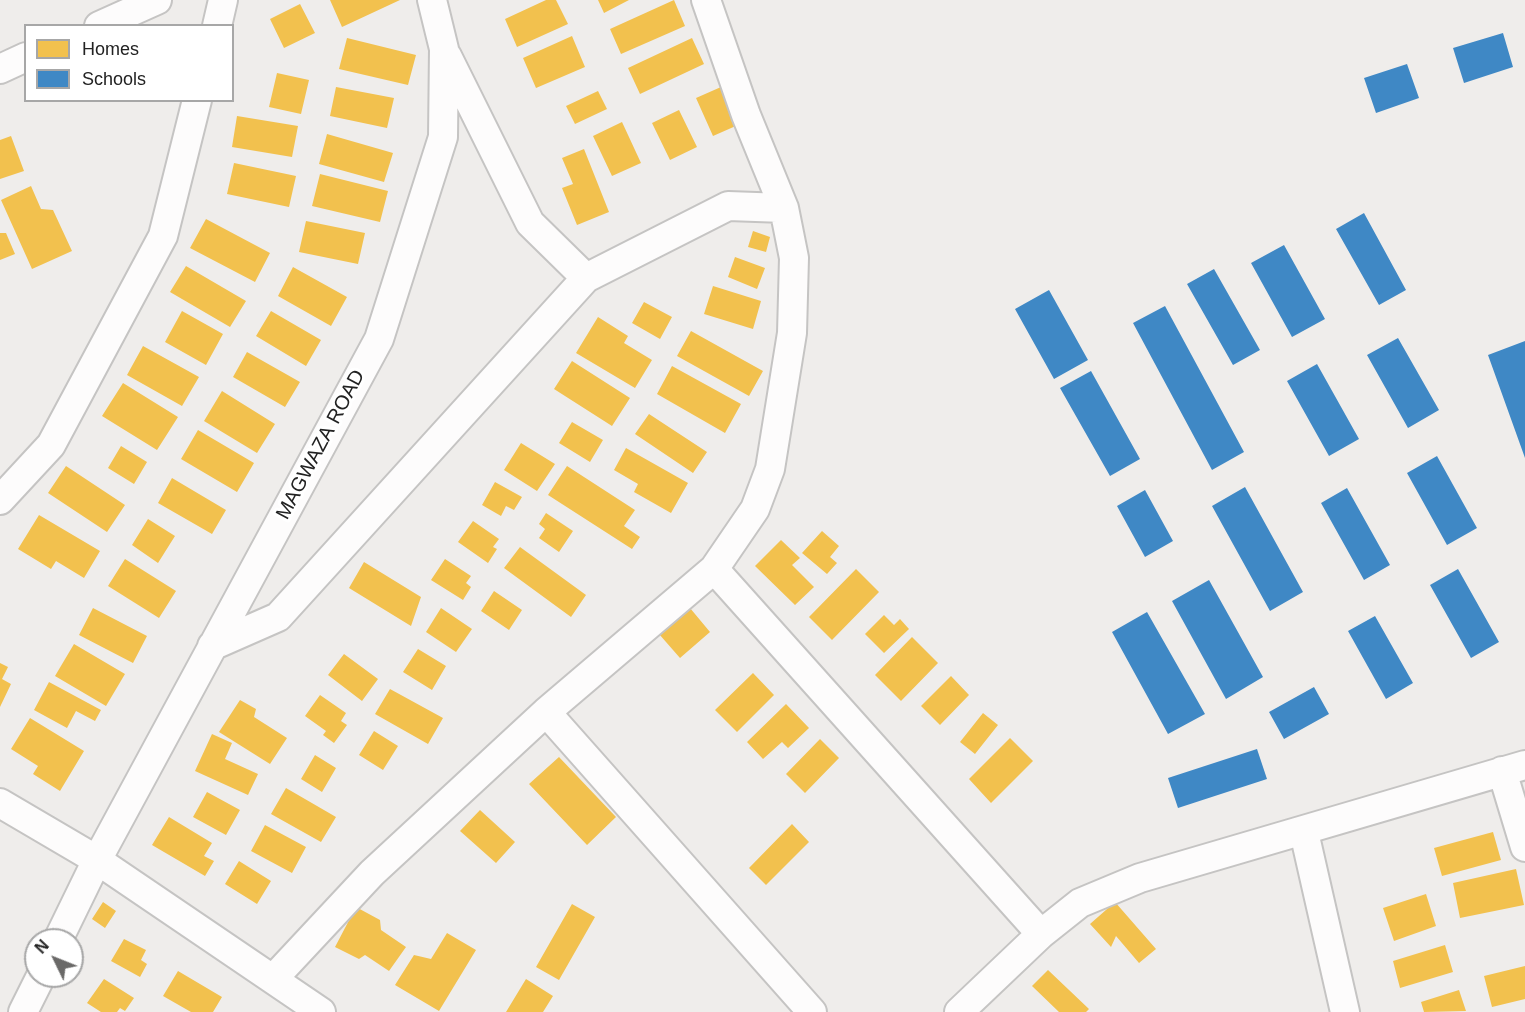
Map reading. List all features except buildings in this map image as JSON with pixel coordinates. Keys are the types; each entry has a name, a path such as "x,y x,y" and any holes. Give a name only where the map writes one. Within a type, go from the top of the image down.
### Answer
{"street":[{"path":"103,24 157,0"},
{"path":"217,24 223,0"},
{"name":"MAGWAZA ROAD","path":"64,928 97,860 379,339 443,137 444,49 432,0"},
{"path":"273,979 372,873 546,712 714,569 755,509 770,469 792,333 794,258 784,208 746,115 706,0"},
{"path":"444,49 530,223 586,278"},
{"path":"0,69 24,58"},
{"path":"0,500 51,445 163,236 196,102"},
{"path":"212,646 278,617 586,278 728,206 784,208"},
{"path":"714,569 1041,934"},
{"path":"546,712 812,1012"},
{"path":"960,1012 1041,934 1080,903 1140,878 1304,832 1513,768 1525,847"},
{"path":"0,803 97,860 321,1012"},
{"path":"1304,832 1345,1012"},
{"path":"23,1012 35,988"}]}
